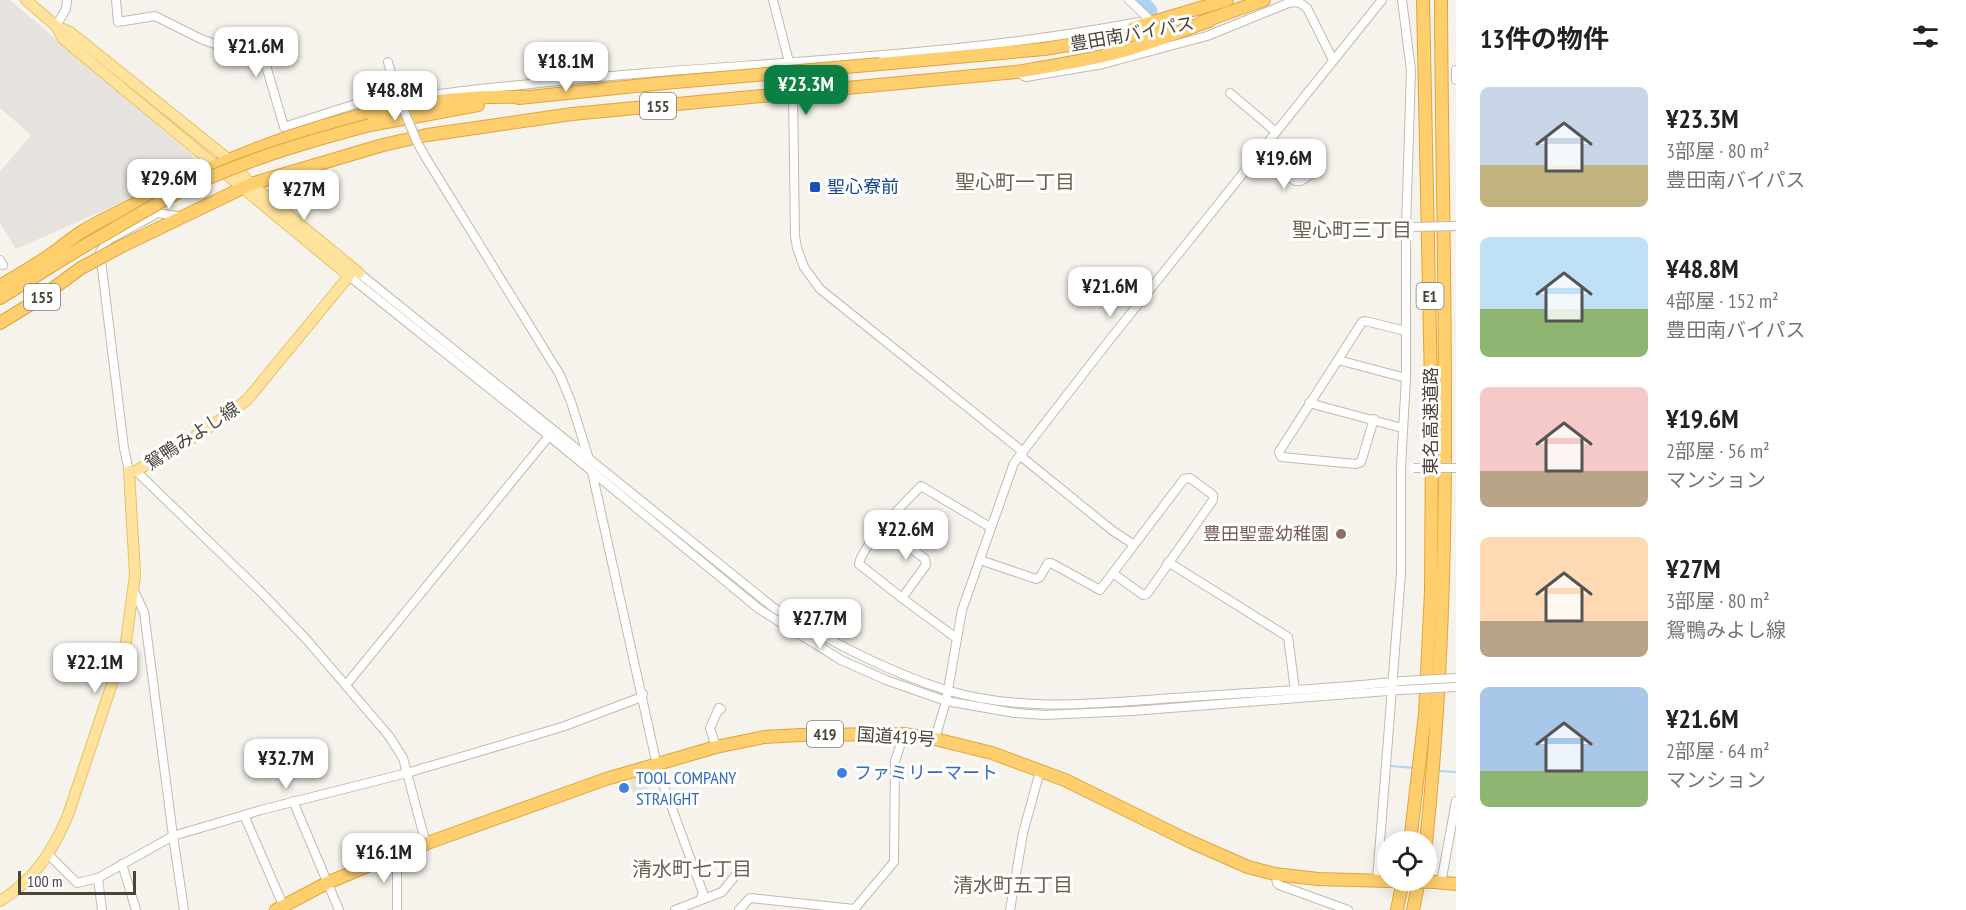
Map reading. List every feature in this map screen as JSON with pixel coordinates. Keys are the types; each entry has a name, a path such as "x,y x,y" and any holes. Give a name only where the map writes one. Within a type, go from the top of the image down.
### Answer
{"highway":[{"name":"豊田南バイパス","path":"996,52 1117,32 1227,0"},
{"name":"豊田南バイパス","path":"0,298 173,195 249,162 302,143 370,125 525,97 664,82 1044,49 1209,21 1264,0"},
{"name":"東名高速道路","path":"1411,831 1425,714 1431,591 1431,374 1423,0"},
{"name":"東名高速道路","path":"1427,831 1437,761 1448,592 1450,432 1441,0"},
{"name":"155","path":"0,323 36,301 81,268 246,186 383,145 427,135 572,114 1016,72 1078,62 1141,46 1209,21"},
{"name":"155","path":"0,286 83,231 214,165 270,143 340,120 426,103 493,96 525,97"},
{"name":"国道419号","path":"280,908 327,883 394,855 555,796 716,747 773,736 904,734 935,739 992,753 1065,780 1225,858 1275,874 1318,879 1377,880"},
{"name":"国道419号","path":"1438,883 1456,884"},
{"path":"1397,910 1400,891"},
{"path":"1413,910 1417,891"}],"main road":[{"path":"26,0 56,26 69,32 228,159 246,186"},
{"path":"56,26 63,39 214,165 246,186 354,274"},
{"name":"鴛鴨みよし線","path":"0,901 21,887 49,855 58,840 106,706 126,642 134,591 136,556 133,471 207,429 247,400 354,274"}],"street":[{"path":"56,26 66,9 67,0"},
{"path":"116,0 118,22 155,16 201,39 262,61 267,69 284,127 396,92"},
{"path":"773,0 789,62 793,92 795,236 797,248 808,274 820,289 853,317 1022,451 1023,458 1113,531 1133,544"},
{"path":"1129,0 1150,20"},
{"path":"340,120 387,104 429,95 607,76 1033,40 1150,20 1207,0"},
{"path":"935,739 946,701 962,610 1014,463 1382,0"},
{"path":"1386,831 1401,573 1402,428 1406,378 1410,227 1411,70 1402,0"},
{"path":"1016,72 1026,77 1102,64 1207,36 1291,2 1300,3 1307,8 1333,60"},
{"path":"388,62 396,92 417,142 560,375 571,402 593,474 657,764 703,893 700,900"},
{"path":"1456,70 1456,80"},
{"path":"1230,93 1276,132"},
{"path":"1259,154 1295,181 1301,181 1315,171"},
{"path":"148,218 166,188"},
{"path":"182,217 158,213 108,240 100,252 124,448 133,471 259,590 307,640 397,748 403,758 426,844"},
{"path":"1410,227 1456,226"},
{"path":"354,274 588,456 774,608 877,664 947,690 996,699 1048,704 1102,704 1295,690 1396,686 1456,687"},
{"path":"354,274 759,609 841,660 886,680 946,701 1015,713 1092,714 1396,686 1456,678"},
{"path":"1374,419 1361,462 1356,464 1281,457 1279,452 1362,322 1406,331"},
{"path":"1338,360 1406,378"},
{"path":"1309,403 1402,428"},
{"path":"346,685 549,436"},
{"path":"1401,467 1456,468"},
{"path":"980,560 1036,579 1040,577 1048,563 1051,563 1100,590 1184,479 1190,478 1213,495 1214,500 1145,595 1114,574"},
{"path":"956,638 859,564 860,559 884,527 921,486 990,527"},
{"path":"884,527 926,562 902,598"},
{"path":"1168,562 1288,637 1295,690"},
{"path":"134,591 144,612 172,836 184,910"},
{"path":"49,855 77,883 98,878 172,836 293,801 407,773 562,727 639,698 643,694"},
{"path":"716,747 710,725 719,708 721,709"},
{"path":"739,910 750,898 832,909 854,909 894,862 895,761 904,734"},
{"path":"1010,910 1023,833 1040,771"},
{"path":"293,801 339,910"},
{"path":"1438,883 1456,801"},
{"path":"244,816 280,908"},
{"path":"394,855 397,863 397,910"},
{"path":"122,864 136,910"},
{"path":"675,910 722,892 744,865"},
{"path":"1275,874 1279,885 1347,910"},
{"path":"98,878 102,910"}],"shaded area":[{"path":"0,0 10,0 193,156 191,172 16,249 0,223 0,172 31,135 0,108"},
{"path":"648,774 652,787 633,793 629,780"}],"waterway":[{"path":"1141,0 1150,11"},
{"path":"1391,766 1414,768"},
{"path":"1438,771 1456,772"}],"place":[{"name":"聖心寮前","path":"815,187"},
{"name":"豊田聖霊幼稚園","path":"1341,534"},
{"name":"ファミリーマート","path":"842,773"},
{"name":"TOOL COMPANY STRAIGHT","path":"624,788"}],"district":[{"name":"聖心町一丁目","path":"1015,182"},
{"name":"聖心町三丁目","path":"1352,230"},
{"name":"清水町七丁目","path":"692,869"},
{"name":"清水町五丁目","path":"1013,885"}]}
